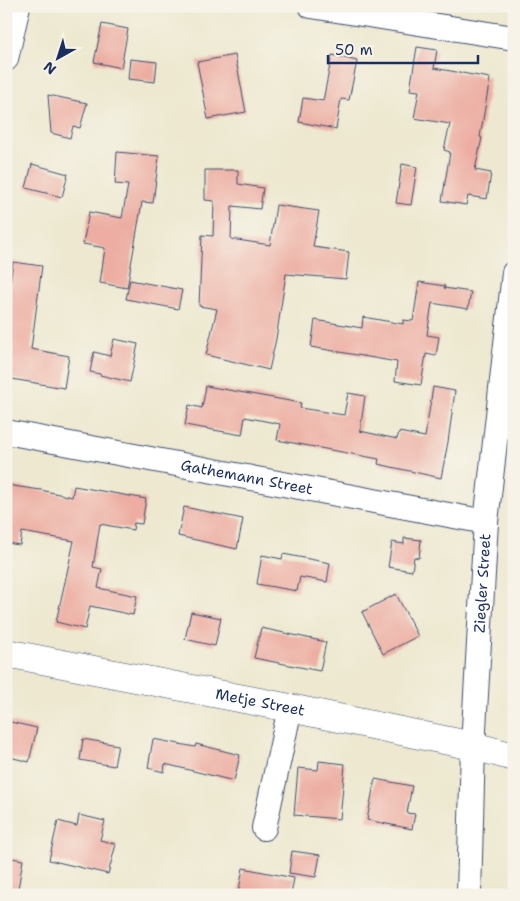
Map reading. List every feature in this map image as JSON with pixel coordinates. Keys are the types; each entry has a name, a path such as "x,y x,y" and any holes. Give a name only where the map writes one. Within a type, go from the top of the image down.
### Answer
{"street":[{"path":"6,59 18,6"},
{"path":"311,6 514,38"},
{"name":"Ziegler Street","path":"469,895 473,746 486,522 514,273"},
{"name":"Gathemann Street","path":"6,432 486,522"},
{"name":"Metje Street","path":"6,653 290,708 473,746 514,757"},
{"path":"264,828 290,708"}],"building":[{"path":"102,24 128,29 121,68 94,62"},
{"path":"417,47 437,50 434,68 490,78 480,137 482,138 475,170 491,173 487,199 468,196 466,205 442,201 450,152 444,150 450,124 414,118 419,91 410,90"},
{"path":"235,55 246,112 208,119 197,62"},
{"path":"332,55 357,61 349,100 341,99 336,129 299,122 303,98 323,101"},
{"path":"130,59 157,62 155,82 128,79"},
{"path":"48,95 87,103 80,128 73,126 70,138 51,133"},
{"path":"117,152 159,156 153,203 142,202 127,288 100,283 105,248 83,244 89,212 122,218 128,185 115,184"},
{"path":"32,164 68,174 62,197 26,188"},
{"path":"402,164 417,167 411,205 396,203"},
{"path":"205,170 238,170 238,184 263,188 260,209 232,206 231,239 270,245 276,205 319,211 313,247 349,252 346,279 286,274 269,370 206,355 217,309 199,306 202,235 213,236 214,201 205,200"},
{"path":"13,262 42,266 31,349 69,356 64,388 6,378 6,310"},
{"path":"130,280 182,290 178,309 126,299"},
{"path":"419,282 471,292 468,309 432,303 427,335 439,337 436,356 426,354 421,385 395,381 397,362 311,347 315,320 362,328 363,317 403,324 403,320 413,321"},
{"path":"114,339 138,344 130,382 90,372 94,352 110,356"},
{"path":"206,386 301,403 300,408 344,415 348,393 365,396 360,431 397,439 399,432 425,437 433,387 455,391 441,478 378,464 379,459 277,440 280,424 245,417 242,435 185,425 189,405 202,408"},
{"path":"6,485 72,497 74,486 146,499 142,524 134,523 133,530 100,524 93,567 102,569 98,588 137,596 133,615 90,606 85,629 56,622 74,541 22,532 20,545 6,543"},
{"path":"184,507 243,519 237,549 178,536"},
{"path":"404,538 421,540 419,558 414,557 412,571 388,567 392,542 404,544"},
{"path":"283,554 330,563 327,582 300,577 297,591 257,584 262,555 282,559"},
{"path":"396,594 418,636 383,654 362,612"},
{"path":"191,612 221,618 215,646 185,639"},
{"path":"261,628 326,642 320,671 254,658"},
{"path":"6,721 37,728 29,762 6,756"},
{"path":"83,739 118,745 114,766 80,760"},
{"path":"153,739 195,747 196,744 240,755 234,781 165,764 164,772 148,768"},
{"path":"319,761 345,764 340,819 294,815 298,768 318,770"},
{"path":"375,779 412,786 407,813 415,814 412,829 367,820"},
{"path":"79,815 105,821 100,840 116,844 108,874 49,860 58,821 77,826"},
{"path":"292,851 320,855 316,877 289,873"},
{"path":"6,857 23,860 17,895 6,895"},
{"path":"243,868 294,878 291,895 238,895"}]}
